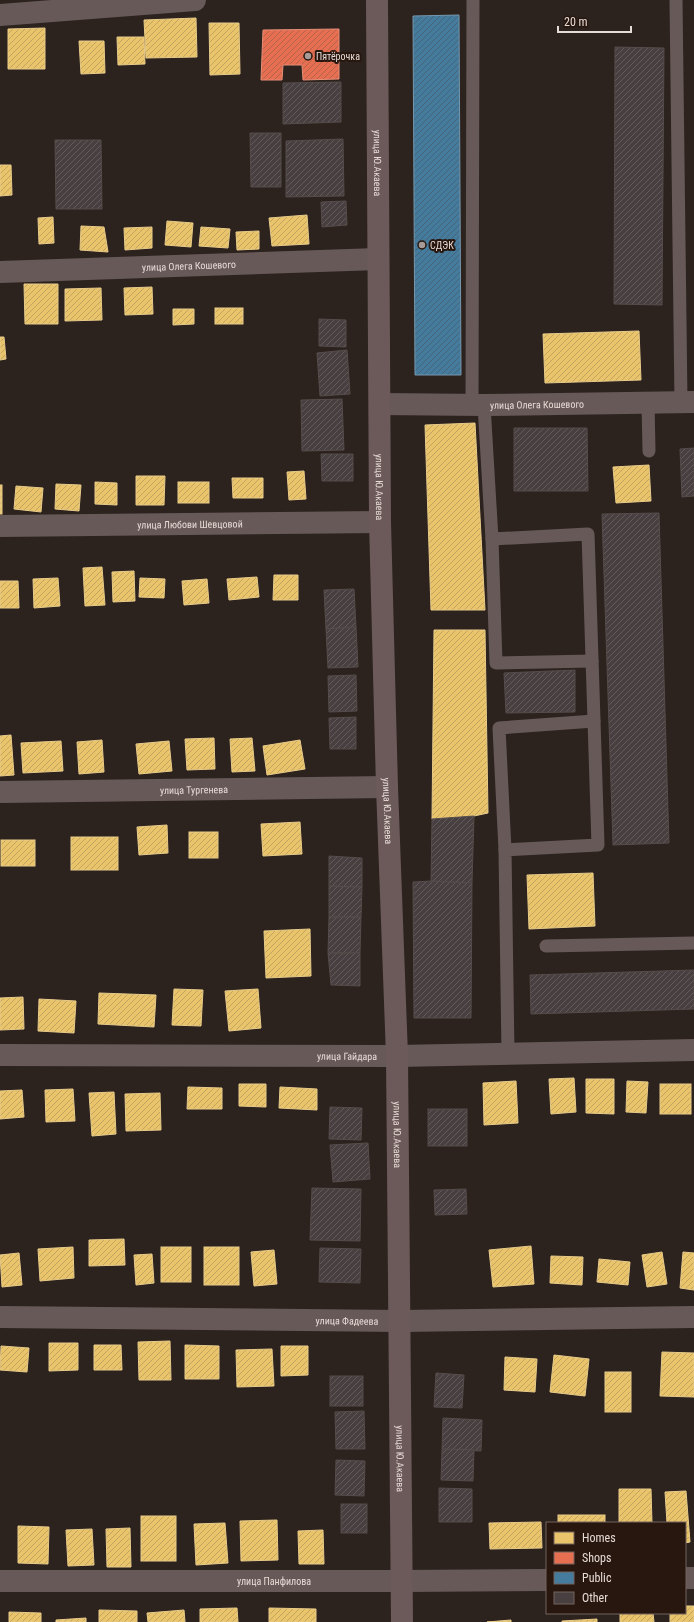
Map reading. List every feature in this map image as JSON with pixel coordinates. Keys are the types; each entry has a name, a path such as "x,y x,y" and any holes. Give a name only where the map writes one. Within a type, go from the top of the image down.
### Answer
{"main road":[{"name":"улица Ю.Акаева","path":"377,0 380,522 387,788 397,1056 402,1622"}],"street":[{"path":"0,15 195,0"},
{"name":"улица Олега Кошевого","path":"0,272 378,259"},
{"name":"улица Олега Кошевого","path":"380,404 478,405 688,403"},
{"name":"улица Любови Шевцовой","path":"0,526 380,522"},
{"name":"улица Тургенева","path":"0,792 387,788"},
{"name":"улица Гайдара","path":"0,1055 397,1056 694,1050"},
{"name":"улица Фадеева","path":"0,1317 400,1321 694,1317"},
{"name":"улица Панфилова","path":"0,1581 546,1580"}],"lane":[{"path":"473,0 478,405 492,539 496,663 592,661"},
{"path":"676,0 688,403"},
{"path":"648,403 649,451"},
{"path":"492,539 588,534 598,845 505,850"},
{"path":"508,1054 505,850 499,728 594,721"},
{"path":"546,946 694,943"}],"building: Homes":[{"path":"196,18 197,57 146,58 144,20"},
{"path":"209,23 239,23 240,74 210,75"},
{"path":"45,28 45,69 8,69 8,29"},
{"path":"117,37 144,37 145,64 118,65"},
{"path":"79,41 104,41 105,73 81,74"},
{"path":"0,165 11,165 12,195 0,196"},
{"path":"307,215 309,244 272,246 269,218"},
{"path":"53,217 54,243 39,244 38,218"},
{"path":"167,221 193,223 191,247 165,245"},
{"path":"81,226 104,227 108,252 80,250"},
{"path":"152,227 152,248 125,250 124,228"},
{"path":"201,227 230,229 228,248 199,246"},
{"path":"259,231 259,249 237,250 236,232"},
{"path":"24,284 58,284 58,324 25,324"},
{"path":"152,287 153,314 125,315 124,288"},
{"path":"101,288 102,320 65,321 65,289"},
{"path":"215,308 243,308 243,324 215,324"},
{"path":"173,309 194,309 194,324 173,325"},
{"path":"639,331 641,380 545,383 543,334"},
{"path":"0,337 4,337 6,359 0,360"},
{"path":"475,423 485,610 431,610 425,425"},
{"path":"649,465 651,501 616,503 613,467"},
{"path":"304,471 306,499 289,500 287,472"},
{"path":"136,476 165,476 164,505 136,505"},
{"path":"232,478 263,478 263,498 233,498"},
{"path":"95,482 117,483 117,505 95,504"},
{"path":"178,482 209,482 209,503 178,503"},
{"path":"56,484 81,485 79,511 55,509"},
{"path":"0,485 2,485 2,514 0,514"},
{"path":"16,486 43,488 41,512 14,509"},
{"path":"102,567 105,605 85,606 83,568"},
{"path":"134,571 135,601 113,602 112,572"},
{"path":"274,575 298,575 298,600 273,600"},
{"path":"257,577 259,597 229,600 227,579"},
{"path":"58,578 60,606 34,608 33,579"},
{"path":"140,578 165,579 164,598 139,597"},
{"path":"207,579 209,603 184,605 182,581"},
{"path":"0,581 18,581 19,608 0,608"},
{"path":"434,630 485,630 488,813 474,816 432,819"},
{"path":"11,735 14,775 0,776 0,736"},
{"path":"214,738 215,769 187,770 185,739"},
{"path":"252,738 255,771 232,772 230,739"},
{"path":"102,740 104,772 79,774 77,742"},
{"path":"300,740 305,769 267,775 263,746"},
{"path":"61,741 63,771 23,773 21,743"},
{"path":"169,741 172,771 139,774 136,744"},
{"path":"300,822 302,854 263,856 261,824"},
{"path":"167,825 168,853 139,855 137,827"},
{"path":"189,832 218,832 218,858 189,858"},
{"path":"71,837 118,837 118,870 71,870"},
{"path":"1,840 35,840 35,866 1,866"},
{"path":"593,873 595,926 529,929 527,875"},
{"path":"310,929 311,976 266,978 264,931"},
{"path":"174,989 203,990 201,1026 172,1025"},
{"path":"258,989 261,1028 229,1031 225,991"},
{"path":"99,993 156,995 154,1027 98,1024"},
{"path":"23,997 24,1029 0,1030 0,998"},
{"path":"39,999 76,1001 74,1033 38,1031"},
{"path":"574,1078 576,1112 551,1114 549,1079"},
{"path":"586,1079 614,1079 614,1114 586,1113"},
{"path":"516,1081 518,1123 484,1125 483,1083"},
{"path":"627,1081 648,1082 646,1113 626,1112"},
{"path":"239,1084 266,1084 266,1107 239,1106"},
{"path":"660,1084 691,1084 691,1114 660,1114"},
{"path":"188,1087 222,1088 222,1109 187,1109"},
{"path":"280,1087 317,1089 317,1110 279,1108"},
{"path":"73,1089 75,1121 46,1122 45,1090"},
{"path":"22,1090 24,1117 0,1119 0,1091"},
{"path":"114,1092 116,1134 92,1136 89,1093"},
{"path":"160,1093 161,1130 126,1131 125,1094"},
{"path":"124,1239 125,1265 89,1266 89,1240"},
{"path":"531,1246 534,1284 493,1287 489,1250"},
{"path":"73,1247 74,1278 40,1281 38,1249"},
{"path":"161,1247 191,1247 191,1282 161,1282"},
{"path":"204,1247 239,1247 239,1285 204,1285"},
{"path":"274,1250 277,1284 254,1286 251,1252"},
{"path":"662,1252 667,1284 647,1287 642,1255"},
{"path":"683,1252 694,1253 694,1290 680,1288"},
{"path":"19,1253 22,1285 2,1287 0,1255"},
{"path":"152,1254 154,1283 136,1285 134,1255"},
{"path":"551,1256 583,1257 582,1285 550,1283"},
{"path":"599,1259 630,1262 628,1285 597,1282"},
{"path":"170,1341 171,1380 139,1380 138,1342"},
{"path":"49,1343 78,1343 78,1370 49,1371"},
{"path":"94,1345 121,1345 122,1370 94,1370"},
{"path":"185,1345 219,1346 219,1379 185,1379"},
{"path":"1,1346 29,1348 27,1372 0,1370"},
{"path":"281,1346 308,1346 308,1375 281,1376"},
{"path":"272,1349 274,1386 237,1387 236,1350"},
{"path":"662,1352 694,1353 694,1397 660,1396"},
{"path":"554,1355 589,1359 585,1396 550,1392"},
{"path":"505,1357 537,1359 535,1392 504,1390"},
{"path":"605,1372 631,1372 631,1412 605,1412"},
{"path":"619,1489 651,1489 652,1522 619,1522"},
{"path":"686,1491 690,1542 686,1543 686,1522 667,1522 665,1492"},
{"path":"558,1515 605,1515 605,1522 558,1522"},
{"path":"141,1516 176,1516 176,1561 141,1561"},
{"path":"277,1520 278,1560 241,1561 240,1521"},
{"path":"541,1522 542,1548 490,1549 489,1523"},
{"path":"225,1523 228,1563 196,1565 194,1524"},
{"path":"18,1526 49,1527 48,1564 18,1563"},
{"path":"130,1528 131,1567 107,1567 106,1529"},
{"path":"92,1529 94,1565 68,1566 66,1530"},
{"path":"323,1530 324,1564 299,1564 298,1531"},
{"path":"686,1606 694,1606 694,1622 670,1622 670,1614 686,1614"},
{"path":"237,1608 238,1622 200,1622 200,1609"},
{"path":"269,1608 316,1609 316,1622 269,1622"},
{"path":"99,1610 137,1611 137,1622 99,1622"},
{"path":"184,1610 185,1622 148,1622 147,1613"},
{"path":"9,1612 41,1613 41,1622 9,1622"},
{"path":"620,1614 653,1614 654,1622 620,1622"},
{"path":"86,1618 86,1622 56,1622 56,1620"},
{"path":"597,1619 597,1622 562,1622 562,1621"},
{"path":"511,1620 511,1622 487,1622"}],"building: Shops":[{"path":"339,29 339,79 303,80 302,65 283,65 282,80 261,80 263,30"}],"building: Public":[{"path":"459,15 461,375 415,375 413,16"}],"building: Other":[{"path":"615,47 664,48 662,305 614,304"},
{"path":"341,82 341,122 283,124 283,83"},
{"path":"250,133 281,133 281,187 251,187"},
{"path":"343,139 344,196 286,197 286,141"},
{"path":"55,140 101,140 102,209 56,209"},
{"path":"346,201 347,225 322,227 321,202"},
{"path":"319,319 346,320 346,347 319,346"},
{"path":"347,350 350,394 320,396 317,353"},
{"path":"342,399 344,450 302,451 301,400"},
{"path":"514,428 587,428 588,491 514,491"},
{"path":"694,448 694,496 682,497 680,449"},
{"path":"321,454 353,454 353,481 322,481"},
{"path":"659,513 669,843 613,845 602,514"},
{"path":"354,589 356,627 326,629 324,590"},
{"path":"356,627 358,667 328,668 326,629"},
{"path":"575,670 575,712 506,713 504,673"},
{"path":"356,675 357,711 329,712 328,676"},
{"path":"356,717 356,749 330,749 329,718"},
{"path":"474,816 472,883 431,881 432,819"},
{"path":"329,856 362,858 362,887 329,886"},
{"path":"431,881 472,883 471,1018 414,1018 413,882"},
{"path":"329,886 362,887 361,917 329,917"},
{"path":"329,917 361,917 360,953 328,953"},
{"path":"328,953 360,953 360,986 331,985"},
{"path":"694,970 694,1009 531,1014 530,975"},
{"path":"330,1107 362,1108 361,1140 329,1139"},
{"path":"428,1109 467,1109 467,1146 428,1146"},
{"path":"368,1143 370,1179 333,1182 330,1145"},
{"path":"312,1188 361,1189 360,1241 310,1240"},
{"path":"466,1189 467,1214 435,1215 434,1190"},
{"path":"320,1248 361,1249 360,1283 319,1282"},
{"path":"436,1373 464,1375 462,1408 434,1407"},
{"path":"330,1376 363,1376 363,1406 330,1406"},
{"path":"364,1411 365,1449 336,1449 335,1412"},
{"path":"443,1418 482,1420 481,1451 442,1449"},
{"path":"442,1449 474,1450 473,1481 441,1480"},
{"path":"336,1460 365,1461 364,1496 335,1495"},
{"path":"439,1488 472,1489 472,1522 439,1522"},
{"path":"341,1504 367,1504 367,1533 341,1533"}],"place":[{"name":"Пятёрочка","path":"308,56"},
{"name":"СДЭК","path":"422,245"}]}
